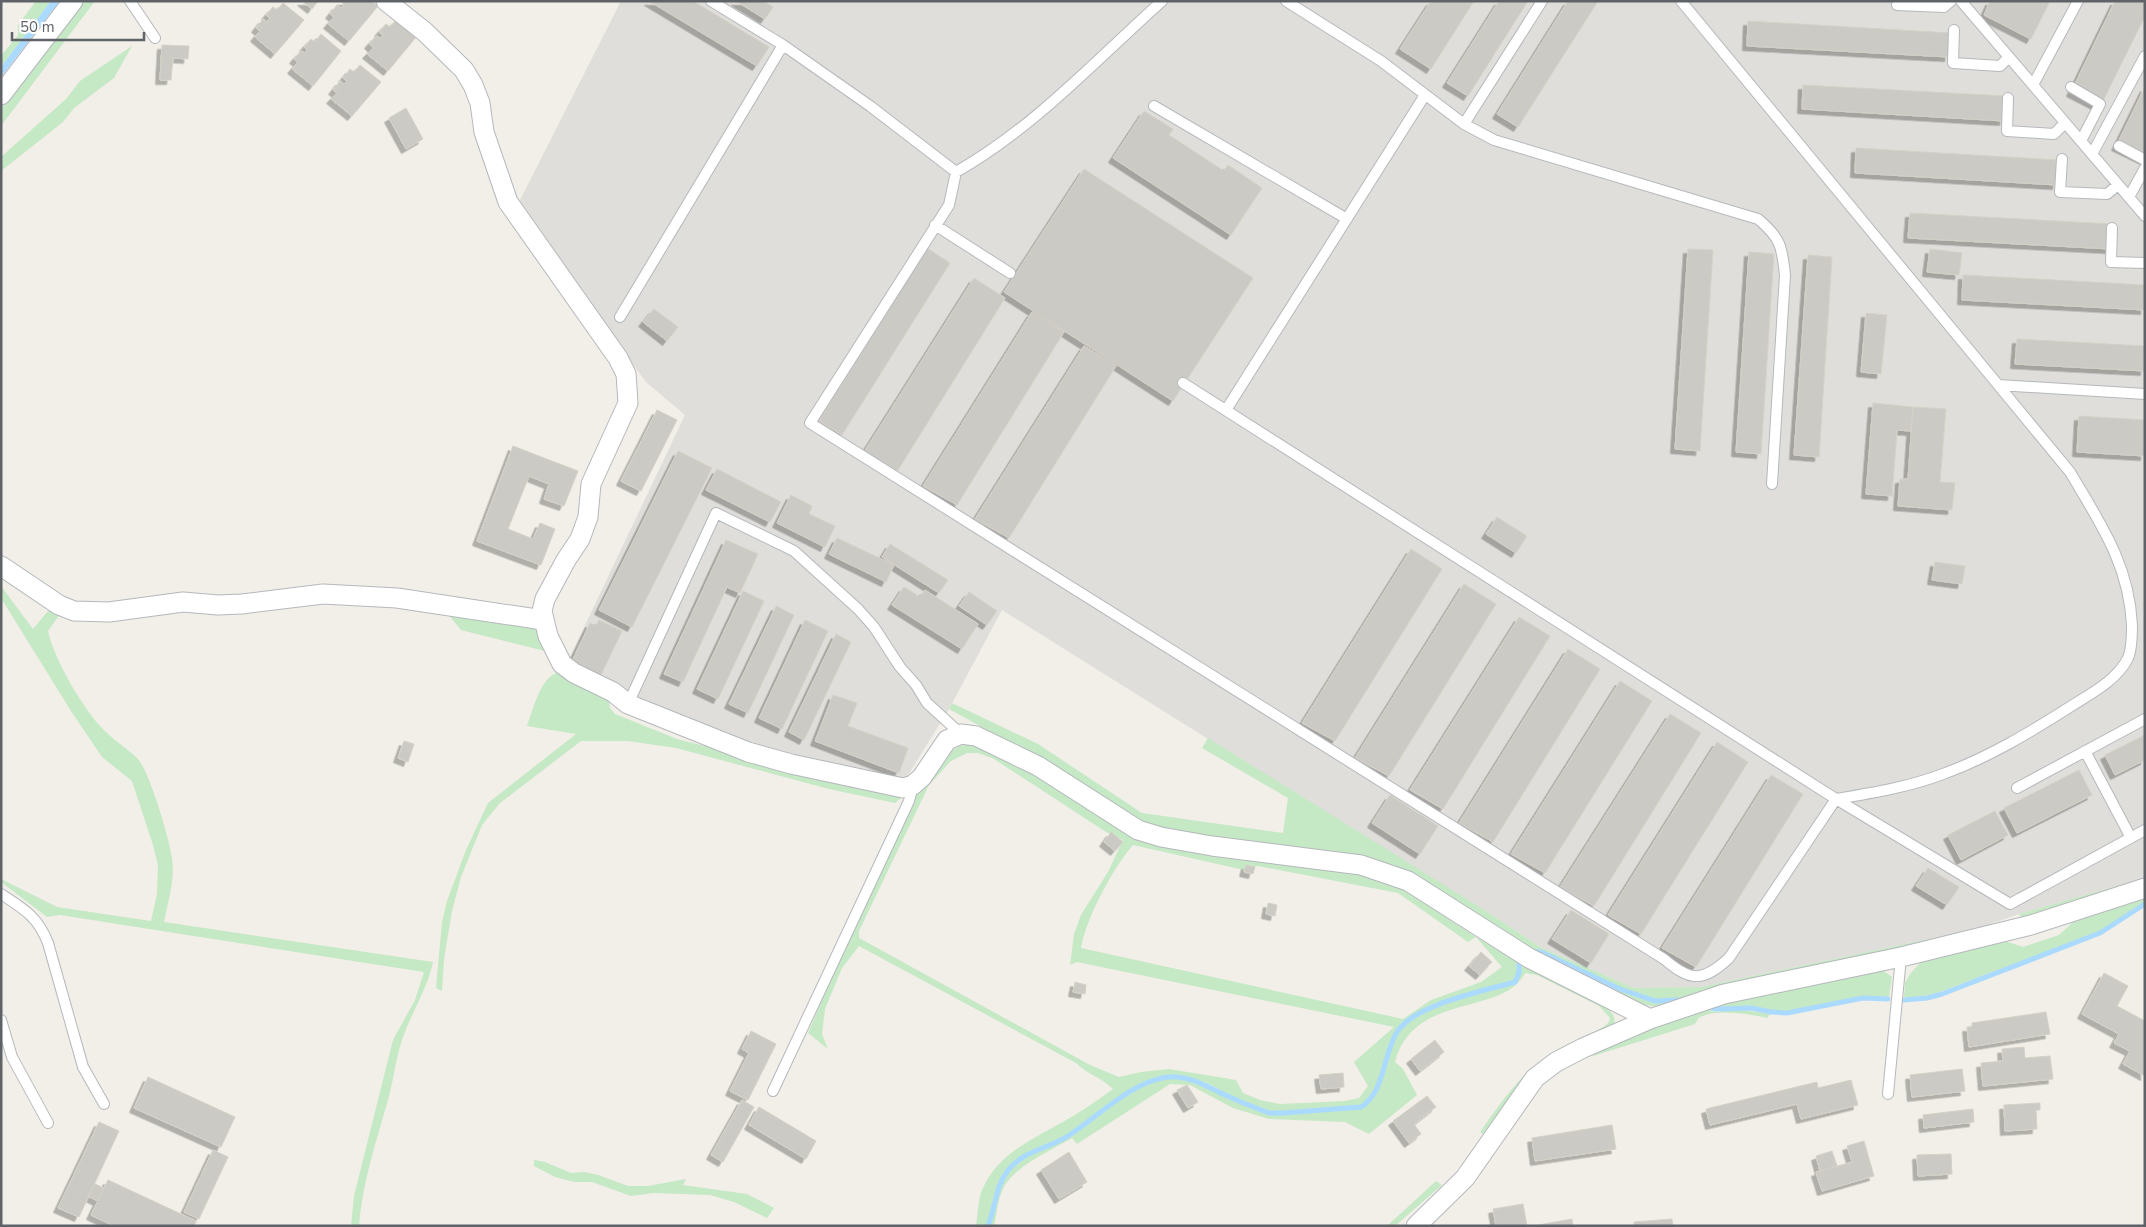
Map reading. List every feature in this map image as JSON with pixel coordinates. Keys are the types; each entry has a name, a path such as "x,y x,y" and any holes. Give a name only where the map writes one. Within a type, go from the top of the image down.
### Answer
{"street":[{"path":"1,95 73,1"},
{"path":"386,1 425,32 464,70 480,103 484,132 508,202 618,358 626,374 628,403 591,484 588,517 580,539 566,560 545,599 542,611 543,620 553,649 562,664 574,673 613,692 628,704 707,737 791,764 903,788 913,785 922,777 948,740 961,734 976,736 1030,762 1138,830 1161,837 1212,846 1361,865 1408,881 1529,958 1650,1019"},
{"path":"1,566 59,605 74,611 109,612 183,602 218,605 242,604 322,594 398,598 543,620"},
{"path":"1416,1226 1465,1178 1536,1078 1556,1062 1650,1019 1724,994 1901,957 2031,925 2145,888"}],"lane":[{"path":"130,1 155,38"},
{"path":"711,1 783,45 870,106 956,172"},
{"path":"1162,1 1062,95 1014,135 985,156 956,172 949,205 810,423 1271,714 1528,873 1664,959 1678,971 1696,977 1713,973 1729,958 1836,799 1889,790 1942,775 1994,752 2099,688 2117,673 2128,658 2132,635 2131,612 2125,576 2110,540 2070,472 1681,1"},
{"path":"1286,1 1381,61 1464,124 1494,140 1758,219 1774,231 1782,252 1785,275 1772,484"},
{"path":"1464,124 1542,1"},
{"path":"1898,1 1897,5 1944,7 1952,1"},
{"path":"1961,1 2118,185 2144,212"},
{"path":"2033,85 2078,1"},
{"path":"1954,30 1953,64 2000,66 2009,57"},
{"path":"620,317 783,45"},
{"path":"2092,154 2145,56"},
{"path":"2071,87 2100,104 2081,141"},
{"path":"1226,410 1425,95"},
{"path":"2008,98 2006,131 2054,134 2066,123"},
{"path":"1154,106 1347,219"},
{"path":"2119,146 2145,160"},
{"path":"2062,159 2060,192 2107,194 2118,185"},
{"path":"2129,197 2145,168"},
{"path":"935,225 1010,273"},
{"path":"2112,228 2111,262 2145,263"},
{"path":"1183,383 1836,799 2010,904 2145,830"},
{"path":"1998,384 2145,394"},
{"path":"628,704 716,513 794,551 844,596 874,627 900,667 916,685 927,703 961,734"},
{"path":"2017,788 2145,719"},
{"path":"2085,751 2132,838"},
{"path":"774,1091 909,801 913,785"},
{"path":"1,894 32,916 42,926 82,1067 104,1104"},
{"path":"1888,1094 1901,957"},
{"path":"1,1020 12,1056 48,1123"}],"shaded area":[{"path":"621,1 2145,1 2145,878 2019,914 1976,929 1701,987 1634,988 1540,947 1497,918 1002,610 949,709 905,780 828,770 711,735 567,663 685,415 646,382 517,206"}],"green space":[{"path":"36,1 51,1 1,67 1,56 18,35 18,25"},
{"path":"85,1 95,1 1,126 1,109"},
{"path":"132,46 114,78 74,108 63,122 1,171 1,157 66,99 80,81"},
{"path":"1,586 33,629 53,605 63,610 48,631 56,655 70,683 95,720 107,733 138,759 143,766 158,806 172,859 172,883 164,922 433,962 427,982 400,1047 367,1176 359,1226 351,1226 354,1196 393,1040 415,1000 424,972 60,915 47,917 1,882 1,879 57,907 151,921 157,894 158,865 132,781 102,757 71,711 1,598"},
{"path":"443,608 538,627 543,638 545,651 461,630"},
{"path":"563,671 608,695 610,708 615,714 677,739 903,796 895,803 829,789 676,748 628,741 581,741 500,803 482,825 461,877 452,911 444,959 442,991 436,988 442,922 447,901 466,850 488,803 576,734 527,726 539,692 544,684 555,673"},
{"path":"952,703 1038,744 1142,813 1283,833 1288,798 1202,748 1208,738 1497,918 1540,947 1634,988 1701,987 1976,929 1976,934 1681,999 1656,1001 1620,988 1541,951 1529,952 1541,952 1619,990 1655,1002 1678,1001 1658,1007 1628,1002 1529,955 1392,867 1142,825 1053,766 949,709"},
{"path":"975,744 1010,758 1132,834 1359,871 1401,888 1476,937 1515,959 1518,967 1514,981 1451,998 1420,1011 1407,1020 1392,1038 1379,1080 1369,1099 1361,1105 1315,1111 1279,1112 1258,1108 1210,1085 1186,1076 1159,1077 1144,1082 1117,1098 1079,1127 1059,1139 1027,1153 1013,1163 999,1183 987,1226 976,1226 981,1192 989,1176 1006,1157 1113,1089 1076,1063 859,946 842,968 825,1009 822,1034 828,1049 808,1033 846,945 919,787 939,762 960,746","holes":["967,753 978,753 994,759 1106,832 1123,840 1108,872 1081,915 1074,934 1070,965 1077,962 1394,1027 1354,1062 1368,1086 1359,1098 1345,1101 1280,1104 1260,1100 1243,1093 1236,1080 1169,1069 1119,1077 1090,1065 859,938 859,931 929,785 951,761","1133,845 1244,870 1258,866 1398,893 1468,942 1476,937 1502,967 1481,982 1431,1000 1403,1019 1081,948 1088,922 1101,894"]},
{"path":"2145,878 2145,881 2028,920 2019,914"},
{"path":"2145,896 2145,903 2098,932 1937,993 1914,998 1904,997 1905,983 1910,974 1932,954 2004,938 2008,942 2023,947 2059,935 2075,920"},
{"path":"1521,964 1571,986 1598,1002 1613,1015 1614,1023 1613,1026 1529,1074 1514,1091 1483,1134 1480,1132 1496,1109 1513,1087 1532,1068 1555,1051 1598,1030 1609,1022 1610,1018 1599,1006 1537,975 1525,973 1514,987 1498,995 1439,1014 1420,1024 1405,1040 1395,1062 1403,1069 1417,1095 1369,1134 1345,1122 1269,1119 1233,1108 1190,1085 1170,1084 1077,1144 1072,1138 1036,1158 1018,1171 1005,1185 998,1205 994,1226 990,1226 1002,1182 1017,1163 1067,1138 1133,1091 1161,1079 1176,1078 1188,1080 1268,1114 1362,1108 1376,1092 1381,1082 1390,1049 1400,1031 1410,1021 1423,1013 1454,1000 1515,983 1520,973"},
{"path":"1882,970 1892,977 1889,997 1865,996 1786,1012 1751,1006 1715,1007 1703,1004"},
{"path":"1695,1007 1716,1012 1735,1009 1770,1014 1767,1018 1735,1013 1709,1014 1700,1017 1695,1024 1593,1056 1594,1047"},
{"path":"534,1160 545,1162 571,1173 585,1172 628,1186 648,1186 686,1179 683,1185 747,1194 774,1208 767,1218 734,1202 710,1195 654,1193 631,1196 592,1182 574,1182 555,1177 534,1166"},
{"path":"1436,1181 1442,1185 1395,1226 1387,1226"}],"water":[{"path":"51,1 60,1 1,77 1,67"}],"building":[{"path":"302,1 318,1 312,9"},
{"path":"341,1 372,1 378,6 349,41 328,24 334,17 330,14 337,5 341,8 344,5"},
{"path":"649,1 693,1 769,47 757,66"},
{"path":"736,1 763,1 773,7 765,19"},
{"path":"1431,1 1474,1 1431,69 1400,49"},
{"path":"1499,1 1528,1 1468,96 1447,83"},
{"path":"1568,1 1598,1 1518,127 1497,114"},
{"path":"1990,1 2050,1 2031,39 1984,15"},
{"path":"2115,1 2145,1 2145,16 2100,107 2071,92"},
{"path":"283,3 304,20 275,54 255,37 260,31 256,28 263,19 267,22 270,18 266,15 273,7 277,10"},
{"path":"396,20 417,36 388,71 367,54 373,48 369,44 376,36 380,38 383,35 379,32 386,24 390,27"},
{"path":"1748,21 1951,33 1949,57 1747,46"},
{"path":"321,34 341,51 313,86 292,69 298,62 294,59 301,51 305,53 307,50 304,47 311,39 315,42"},
{"path":"162,45 189,46 188,59 173,58 171,80 160,80"},
{"path":"360,65 381,82 352,116 331,99 337,93 333,90 340,81 344,84 347,81 343,78 350,69 354,72"},
{"path":"1803,85 2006,96 2004,121 1802,109"},
{"path":"2145,87 2145,160 2116,146"},
{"path":"406,108 423,139 406,149 389,118"},
{"path":"1144,111 1173,129 1169,135 1224,171 1228,165 1262,188 1231,235 1113,158"},
{"path":"1856,148 2059,160 2057,185 1855,173"},
{"path":"1084,169 1253,278 1173,401 1004,292"},
{"path":"1910,213 2112,224 2111,249 1908,238"},
{"path":"927,248 950,263 842,435 819,421"},
{"path":"1688,249 1713,250 1700,451 1675,449"},
{"path":"1930,249 1962,253 1959,275 1927,272"},
{"path":"1749,252 1774,254 1761,454 1736,452"},
{"path":"1808,255 1832,257 1819,457 1794,455"},
{"path":"1963,275 2145,285 2145,310 1962,300"},
{"path":"974,278 1005,298 898,470 864,452"},
{"path":"654,309 678,327 667,341 643,322"},
{"path":"1032,312 1064,332 957,505 923,486"},
{"path":"1866,313 1887,315 1881,374 1861,372"},
{"path":"2017,339 2145,346 2145,371 2015,364"},
{"path":"1084,346 1116,366 1009,538 975,519"},
{"path":"1873,403 1913,407 1911,431 1897,430 1892,496 1866,494"},
{"path":"1913,407 1946,409 1940,482 1955,483 1952,510 1898,506 1900,479 1908,479"},
{"path":"657,410 677,420 641,491 621,481"},
{"path":"2079,416 2145,420 2145,456 2077,452"},
{"path":"513,446 578,471 564,506 544,499 549,484 529,476 508,529 533,539 540,523 555,529 541,565 477,541"},
{"path":"678,451 712,468 632,627 599,610"},
{"path":"717,469 781,502 770,522 706,490"},
{"path":"791,495 812,506 809,514 835,526 825,547 777,523"},
{"path":"1497,517 1527,536 1516,553 1486,534"},
{"path":"837,538 894,565 886,582 829,554"},
{"path":"726,540 758,554 740,593 727,587 683,682 664,674"},
{"path":"890,544 948,580 939,593 882,557"},
{"path":"1411,549 1442,569 1335,741 1302,723"},
{"path":"1935,562 1965,566 1962,584 1932,580"},
{"path":"1464,584 1496,604 1389,776 1355,758"},
{"path":"904,587 920,597 925,590 978,624 962,649 892,605"},
{"path":"743,591 764,601 718,699 697,689"},
{"path":"969,592 997,611 987,625 959,606"},
{"path":"776,606 794,615 748,713 729,704"},
{"path":"1519,617 1550,636 1443,809 1410,790"},
{"path":"599,620 622,631 600,677 571,663 590,623 596,626"},
{"path":"805,620 828,631 782,729 759,718"},
{"path":"836,634 851,642 804,740 789,732"},
{"path":"1568,649 1600,669 1493,842 1459,823"},
{"path":"1620,681 1652,701 1545,873 1511,854"},
{"path":"833,695 857,703 848,726 908,748 899,773 815,741"},
{"path":"1670,714 1701,733 1594,906 1560,887"},
{"path":"2145,735 2145,760 2115,775 2105,755"},
{"path":"404,741 414,744 408,762 398,758"},
{"path":"1717,742 1748,762 1641,934 1608,915"},
{"path":"2079,770 2092,795 2017,833 2004,808"},
{"path":"1771,775 1803,794 1696,967 1662,948"},
{"path":"1390,795 1438,826 1420,854 1372,823"},
{"path":"1995,811 2008,835 1961,860 1948,835"},
{"path":"1111,832 1123,842 1115,851 1104,842"},
{"path":"1246,865 1255,867 1253,874 1244,872"},
{"path":"1928,868 1959,887 1947,905 1916,886"},
{"path":"1268,903 1277,905 1275,916 1266,914"},
{"path":"1571,910 1609,934 1591,963 1552,939"},
{"path":"1481,952 1492,962 1480,975 1469,966"},
{"path":"2104,973 2128,986 2117,1006 2145,1021 2145,1076 2123,1064 2130,1051 2114,1043 2119,1034 2082,1014"},
{"path":"1075,982 1086,985 1085,994 1073,992"},
{"path":"2046,1012 2050,1034 1969,1047 1967,1027 1972,1027 1972,1023"},
{"path":"751,1031 776,1044 748,1100 730,1091 749,1053 742,1049"},
{"path":"1435,1040 1444,1052 1420,1071 1411,1059"},
{"path":"2024,1047 2025,1058 2050,1056 2053,1079 1983,1086 1981,1063 2003,1061 2002,1049"},
{"path":"1962,1069 1965,1091 1912,1097 1910,1075"},
{"path":"1343,1073 1344,1087 1321,1089 1319,1075"},
{"path":"148,1077 235,1117 221,1147 134,1108"},
{"path":"1851,1080 1858,1105 1801,1119 1797,1104 1710,1125 1706,1109 1817,1082 1818,1088"},
{"path":"1187,1085 1198,1102 1188,1108 1177,1090"},
{"path":"1427,1096 1436,1107 1414,1124 1421,1134 1409,1143 1393,1121"},
{"path":"742,1100 754,1107 723,1162 711,1155"},
{"path":"2040,1103 2040,1110 2036,1110 2037,1129 2005,1131 2004,1105"},
{"path":"759,1107 816,1141 806,1159 749,1125"},
{"path":"1973,1109 1974,1122 1924,1128 1923,1115"},
{"path":"99,1122 119,1131 79,1217 58,1208"},
{"path":"1612,1125 1616,1149 1535,1161 1532,1138"},
{"path":"1864,1141 1874,1176 1822,1191 1816,1172 1852,1162 1847,1146"},
{"path":"213,1150 228,1157 199,1219 184,1212"},
{"path":"1832,1151 1837,1166 1820,1171 1816,1156"},
{"path":"1069,1152 1087,1182 1059,1199 1041,1170"},
{"path":"1951,1154 1952,1174 1918,1176 1917,1155"},
{"path":"108,1180 196,1221 194,1226 114,1226 91,1215"},
{"path":"95,1184 104,1188 98,1201 88,1196"},
{"path":"1523,1204 1527,1226 1496,1226 1493,1209"},
{"path":"1572,1219 1573,1226 1533,1226"},
{"path":"1672,1219 1673,1226 1634,1226 1634,1222"}],"waterway":[{"path":"1904,1000 1927,998 1942,994 2100,933 2145,904"},
{"path":"1532,952 1541,952 1620,989 1655,1001 1678,1000"},
{"path":"988,1226 998,1189 1004,1176 1015,1163 1029,1154 1068,1136 1120,1098 1148,1082 1163,1078 1177,1077 1189,1079 1269,1113 1361,1107 1375,1092 1392,1041 1406,1022 1434,1006 1469,994 1515,982 1519,973 1519,964"},
{"path":"1706,1007 1717,1009 1751,1008 1787,1013 1863,998 1888,999"}]}
